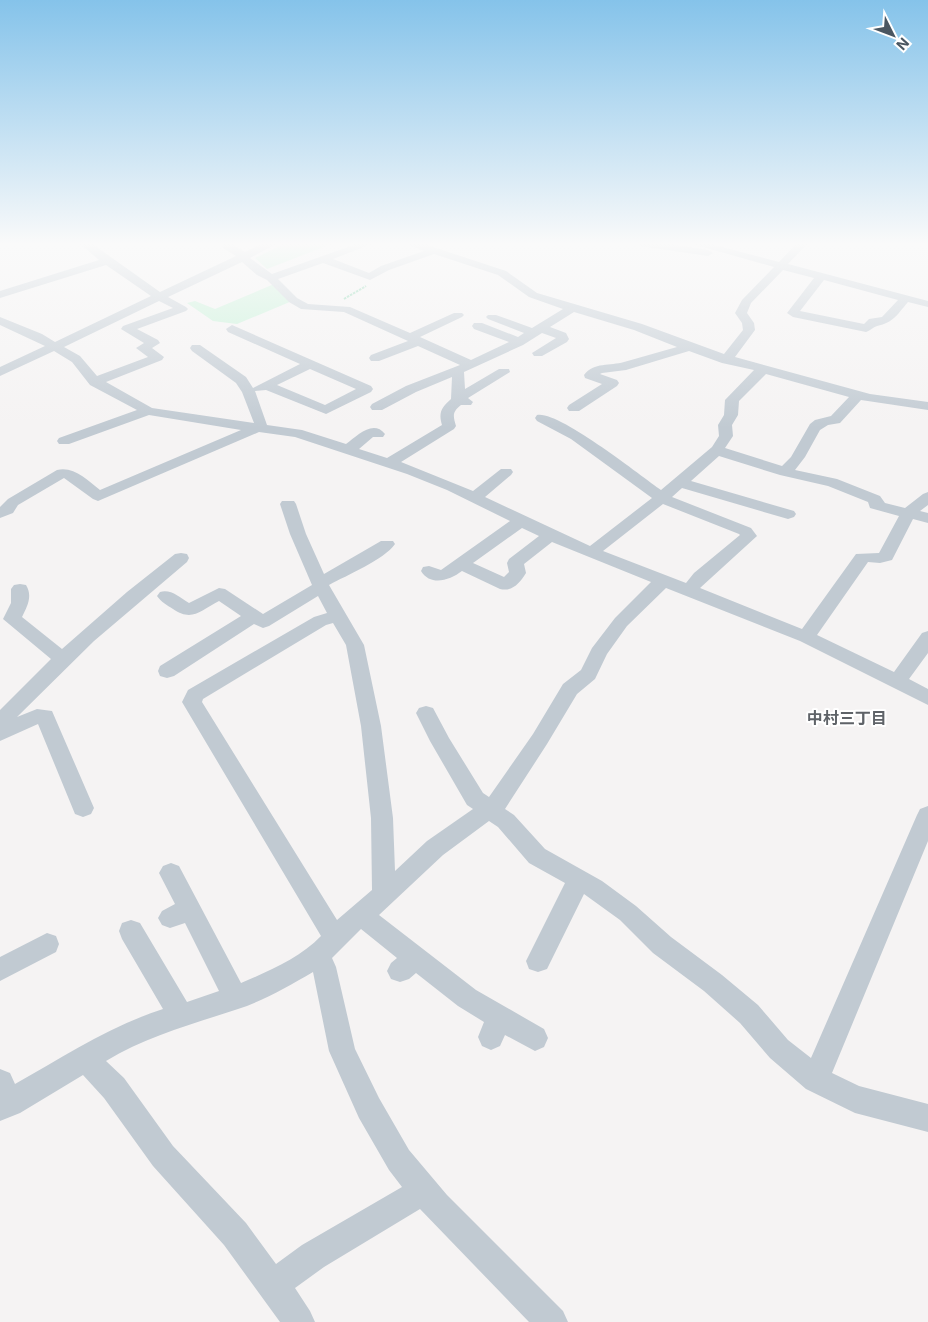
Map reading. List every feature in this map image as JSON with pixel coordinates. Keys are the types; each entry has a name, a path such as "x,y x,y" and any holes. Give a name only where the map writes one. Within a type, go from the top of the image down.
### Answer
{"street":[{"path":"0,372 142,305"},
{"path":"95,382 158,357 142,348 154,343 126,329 182,309 175,305"},
{"path":"301,305 305,307 346,309 414,338 464,367"},
{"path":"562,305 638,327 726,360 858,395 928,406"},
{"path":"726,360 749,330 748,323 741,313 745,305"},
{"path":"799,305 793,313 866,328 873,322 880,323 886,320 899,305"},
{"path":"377,407 411,389 519,342 572,308"},
{"path":"372,357 458,315"},
{"path":"492,317 562,336 563,339 538,353"},
{"path":"0,321 76,358 95,382 148,411 178,417 298,433 452,487 550,535 636,572 689,590 806,637 928,698"},
{"path":"478,326 519,342"},
{"path":"232,329 366,389 326,410 266,385"},
{"path":"574,408 612,383 590,375 600,368 621,367 689,347"},
{"path":"0,513 7,510 13,502 62,473 71,475 98,496 259,427 261,422 242,380 196,348"},
{"path":"249,392 310,364"},
{"path":"462,400 464,367"},
{"path":"592,552 680,484 717,450 726,436 724,425 731,415 732,400 763,369"},
{"path":"388,464 446,430 449,426 445,414 447,409 504,372"},
{"path":"785,472 798,458 817,424 825,420 835,420 844,408 858,395"},
{"path":"64,441 148,411"},
{"path":"542,418 576,436 662,498 744,531 749,536 700,577 689,590"},
{"path":"348,450 371,432 378,434"},
{"path":"717,450 785,472 832,482 875,499 876,504 880,507 928,518"},
{"path":"474,498 506,472"},
{"path":"680,484 788,514"},
{"path":"806,637 843,588 862,558 869,556 881,558 886,556 901,522 908,512 928,497"},
{"path":"288,504 320,585 336,616 355,645 371,726 382,818 384,894"},
{"path":"429,571 440,576 447,574 521,521"},
{"path":"461,564 506,586 518,573 515,563 550,535"},
{"path":"166,596 188,611 219,593 263,622 386,544"},
{"path":"0,723 63,660 181,558"},
{"path":"3,1098 88,1057 142,1028 236,998 276,980 326,946 435,848 497,804 570,689 588,674 600,652 621,622 658,587 661,580"},
{"path":"20,589 20,603 12,619 63,660"},
{"path":"167,671 254,616"},
{"path":"336,616 320,621 195,695 192,702 316,909 326,946 324,967 342,1052 369,1108 399,1160 436,1206 552,1322"},
{"path":"897,681 920,651 928,637"},
{"path":"426,713 475,799 506,821 537,856 579,880 628,913 662,945 713,983 750,1014 779,1049 816,1079 855,1099 928,1118"},
{"path":"0,734 37,716 45,716 83,808"},
{"path":"816,1079 928,815"},
{"path":"171,873 180,914 236,998"},
{"path":"538,961 579,880"},
{"path":"361,915 407,964 467,998 495,1027 535,1038"},
{"path":"131,931 181,1016"},
{"path":"0,970 47,944"},
{"path":"88,1057 93,1066 114,1088 163,1156 236,1234 300,1322"},
{"path":"273,1285 313,1256 424,1190"}],"path":[{"path":"330,308 336,305"}],"green space":[{"path":"189,305 204,305 215,309 225,305 283,305 237,324 213,321"}],"district":[{"name":"中村三丁目","path":"847,718"}]}
